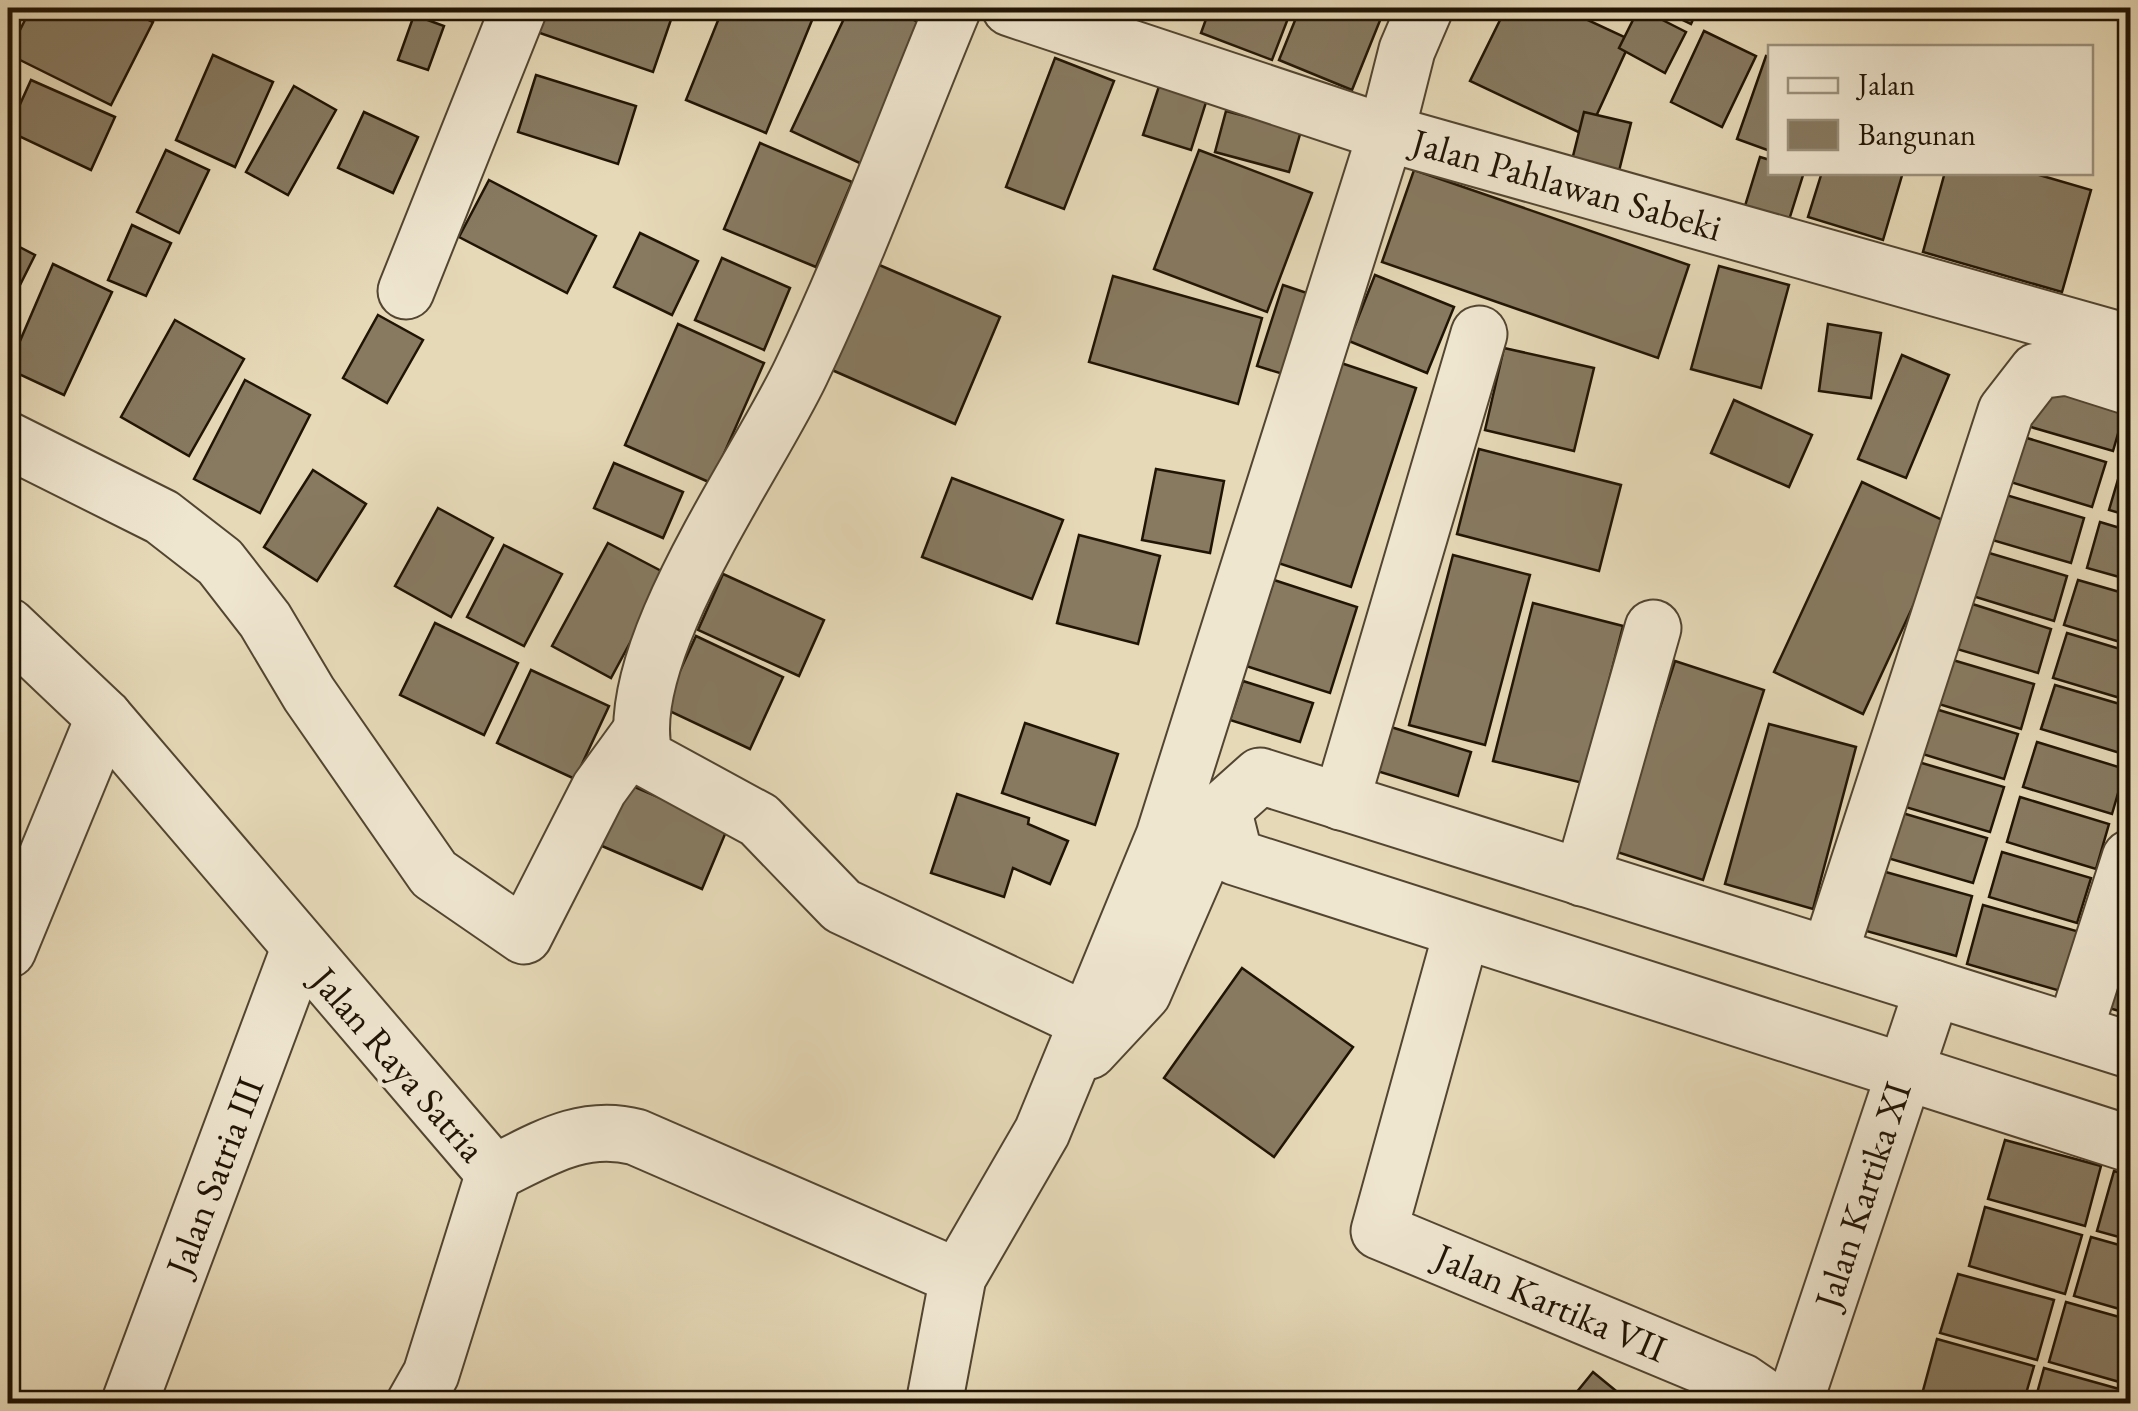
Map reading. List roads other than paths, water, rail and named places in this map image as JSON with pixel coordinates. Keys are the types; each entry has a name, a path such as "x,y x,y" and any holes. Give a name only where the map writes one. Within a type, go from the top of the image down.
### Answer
{"street":[{"path":"406,291 519,8"},
{"path":"954,8 802,372 667,624 643,695 638,734 645,758 759,820 842,906 1088,1022"},
{"name":"Jalan Pahlawan Sabeki","path":"1010,8 1386,133 2130,343"},
{"path":"1067,1074 1143,993 1407,50 1425,8"},
{"path":"1340,802 1479,334"},
{"path":"1828,955 2006,411 2036,371 2066,367 2130,388"},
{"path":"8,440 162,517 220,562 265,620 309,694 434,874 524,936 599,789 638,734"},
{"name":"Jalan Raya Satria","path":"8,626 104,716 494,1174 544,1146 586,1132 612,1130 636,1136 674,1157 958,1277"},
{"path":"1582,878 1654,628"},
{"path":"8,950 104,716"},
{"path":"934,1404 958,1277 1042,1132 1164,836 1200,800 1260,776 2130,1050"},
{"path":"1200,800 1235,857 2130,1144"},
{"path":"2074,1032 2130,858"},
{"name":"Jalan Kartika VII","path":"1462,931 1380,1230 1747,1396"},
{"name":"Jalan Satria III","path":"129,1404 299,949"},
{"name":"Jalan Kartika XI","path":"1794,1404 1902,1070 1933,988"},
{"path":"414,1404 431,1374 494,1174"}]}
